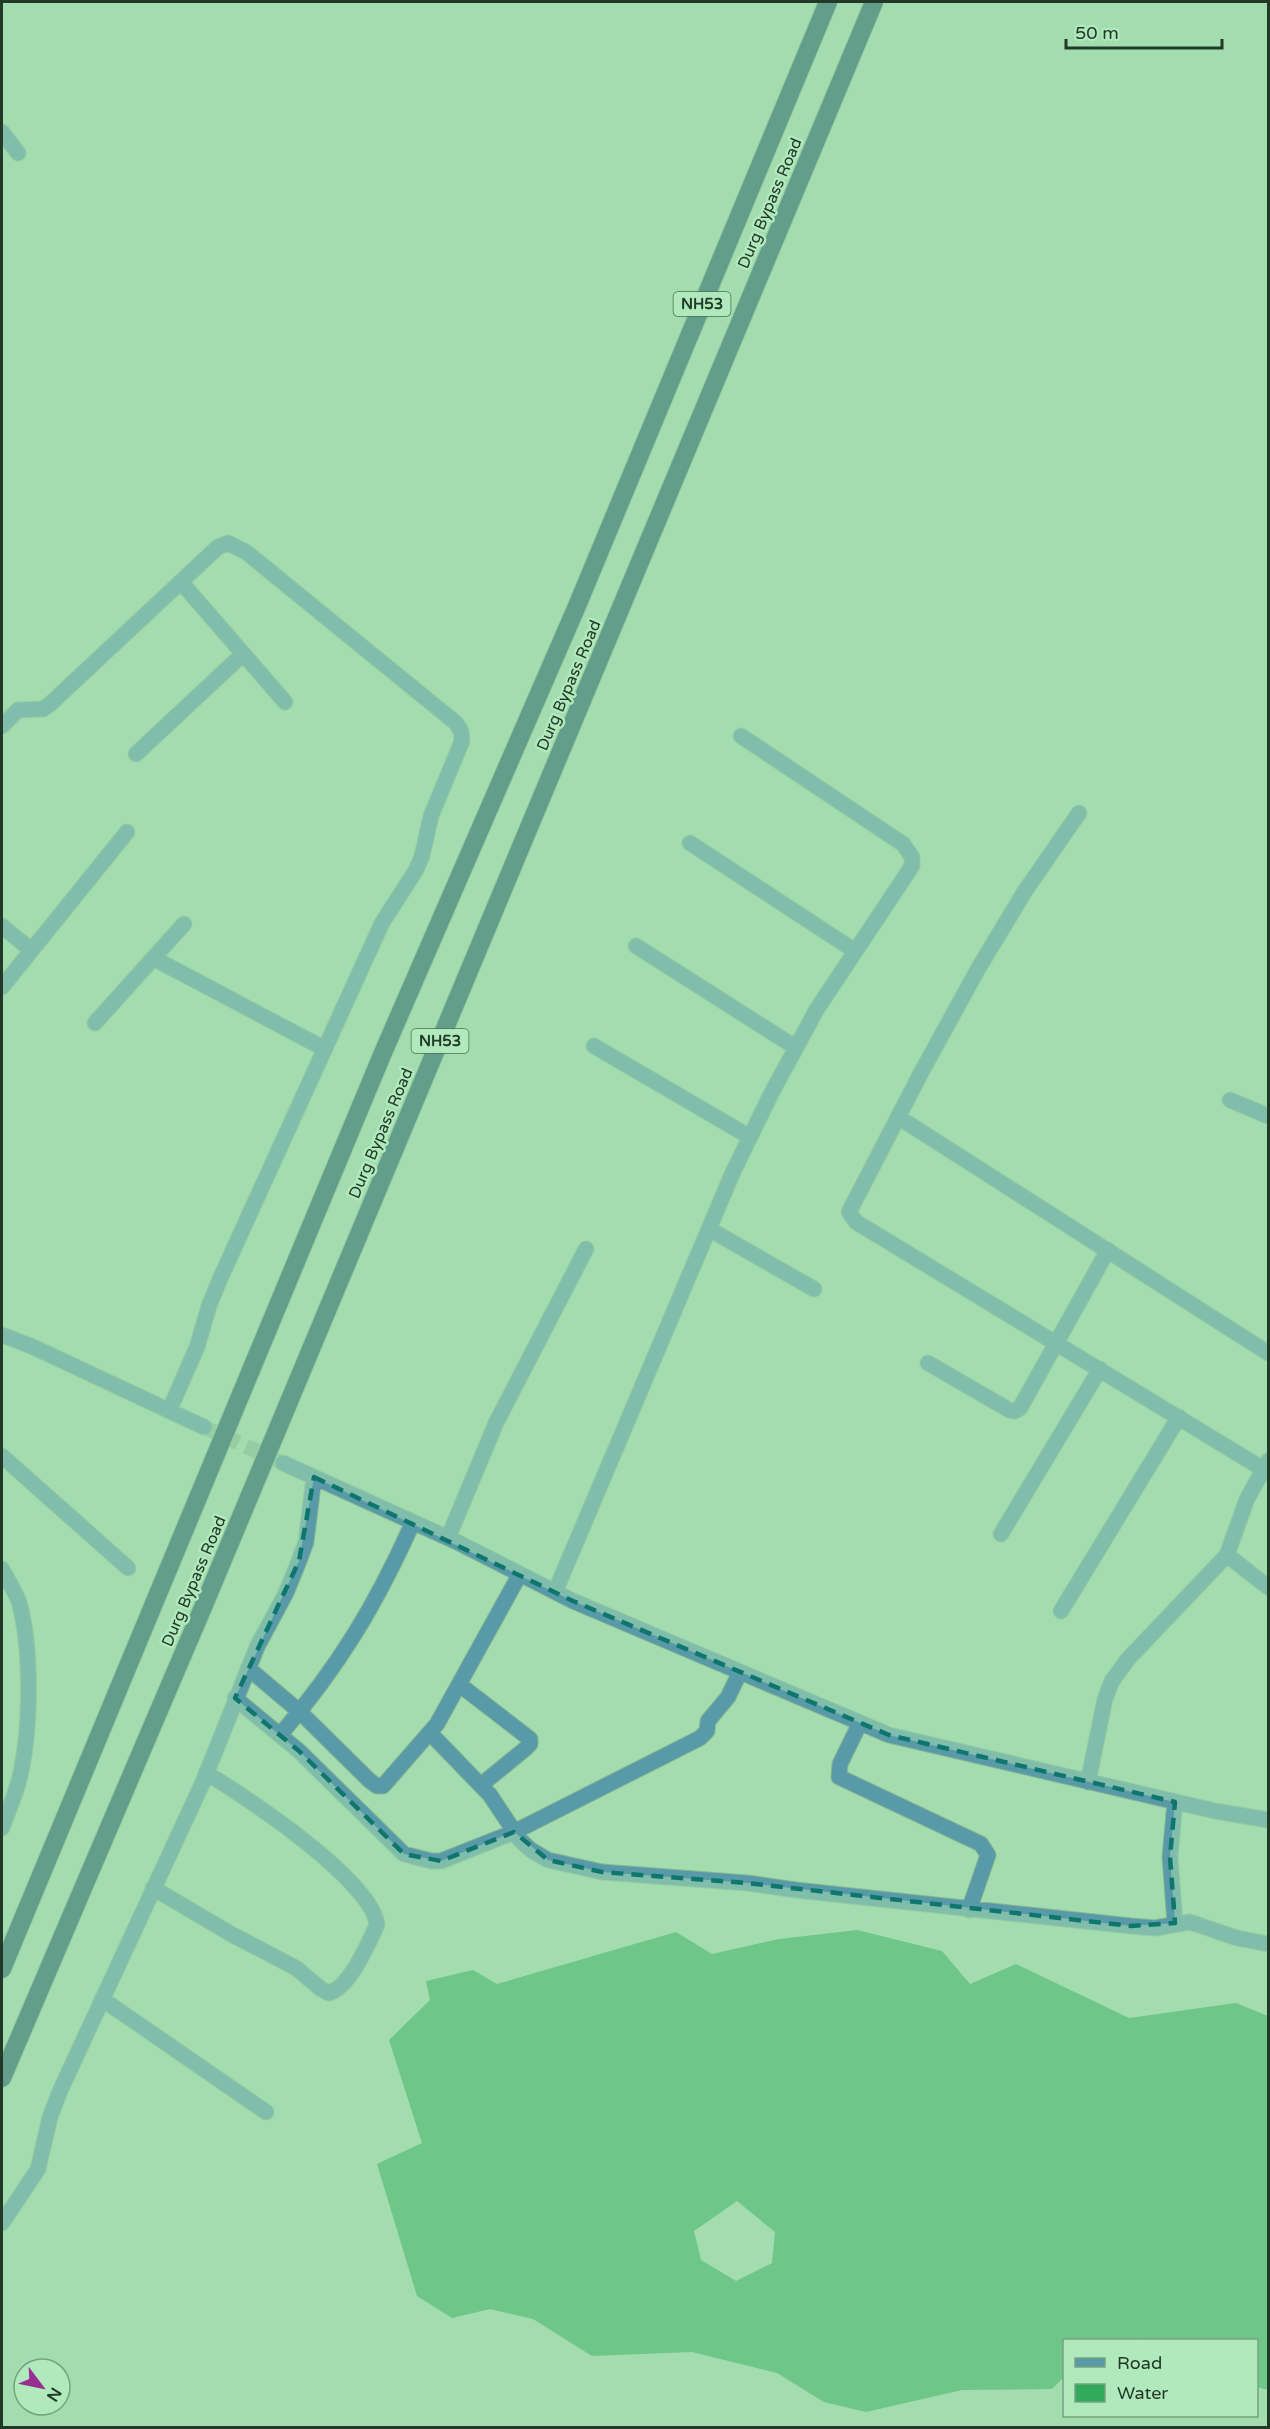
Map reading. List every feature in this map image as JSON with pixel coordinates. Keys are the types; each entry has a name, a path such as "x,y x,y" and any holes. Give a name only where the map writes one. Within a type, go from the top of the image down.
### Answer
{"highway":[{"name":"Durg Bypass Road","path":"2,1969 382,1055 577,606 828,2"},
{"name":"Durg Bypass Road","path":"2,2078 209,1594 874,2"}],"street":[{"path":"2,132 18,153"},
{"path":"2,726 18,710 43,710 218,547 228,543 236,546 456,723 461,731 462,741 430,816 422,856 416,870 382,923 220,1279 209,1305 197,1347 169,1411"},
{"path":"181,582 285,702"},
{"path":"136,754 243,654"},
{"path":"555,1592 750,1137 795,1047 912,866 909,850 741,736"},
{"path":"1079,813 1025,891 984,959 897,1118 849,1212 851,1217 1100,1369 1267,1467 1239,1517 1232,1546 1227,1555 1128,1659 1112,1680 1105,1699 1088,1782"},
{"path":"2,987 127,832"},
{"path":"690,843 855,951"},
{"path":"95,1023 184,924"},
{"path":"2,926 31,950"},
{"path":"636,946 795,1047"},
{"path":"153,957 325,1049"},
{"path":"594,1046 750,1137"},
{"path":"1230,1100 1269,1116"},
{"path":"897,1118 1269,1353"},
{"path":"709,1229 814,1289"},
{"path":"448,1538 496,1423 586,1249"},
{"path":"928,1363 1009,1410 1015,1411 1025,1402 1108,1250"},
{"path":"2,1335 31,1346 204,1427"},
{"path":"1001,1534 1100,1369"},
{"path":"1061,1611 1179,1417"},
{"path":"2,1456 128,1568"},
{"path":"283,1463 448,1538 555,1592 890,1735 1175,1802 1269,1820"},
{"path":"2,2223 38,2169 60,2091 206,1773 248,1668 299,1562 306,1542 314,1477"},
{"path":"280,1735 320,1688 369,1612 413,1522"},
{"path":"1227,1555 1269,1587"},
{"path":"2,1569 18,1600 26,1637 27,1657 27,1728 20,1776 2,1828"},
{"path":"248,1668 300,1712 377,1786 383,1786 430,1734 460,1685 520,1574"},
{"path":"235,1698 280,1735 404,1854 431,1861 441,1861 508,1823 700,1738 707,1731 708,1721 728,1697 740,1672"},
{"path":"460,1685 530,1739 530,1744 525,1749 481,1785"},
{"path":"860,1723 840,1764 839,1777 986,1848 988,1855 969,1910"},
{"path":"430,1734 481,1785 531,1850 548,1860 602,1872 747,1883 969,1910 1131,1926 1155,1928 1175,1923 1201,1924 1237,1938 1269,1944"},
{"path":"153,1888 231,1934 296,1968 329,1993 336,1991 344,1983 377,1925 372,1908 333,1866 259,1806 206,1773"},
{"path":"1175,1802 1170,1857 1175,1923"},
{"path":"102,1999 266,2112"}],"highlighted area":[{"path":"314,1477 573,1601 889,1735 1175,1802 1170,1857 1175,1923 1131,1926 747,1883 602,1872 548,1860 514,1832 441,1861 404,1854 299,1751 235,1698 299,1561"}],"water":[{"path":"857,1930 942,1951 970,1984 1016,1964 1129,2018 1236,2003 1268,2016 1268,2390 1258,2387 1258,2339 1063,2339 1063,2378 1052,2389 962,2390 866,2412 824,2402 777,2373 692,2352 592,2356 533,2319 490,2309 452,2318 417,2296 377,2164 422,2143 389,2040 430,2000 426,1981 473,1970 497,1984 676,1932 712,1954 779,1939","holes":["737,2201 775,2232 772,2263 736,2281 701,2260 694,2231"]}],"tunnel":[{"path":"204,1427 283,1463"}]}
